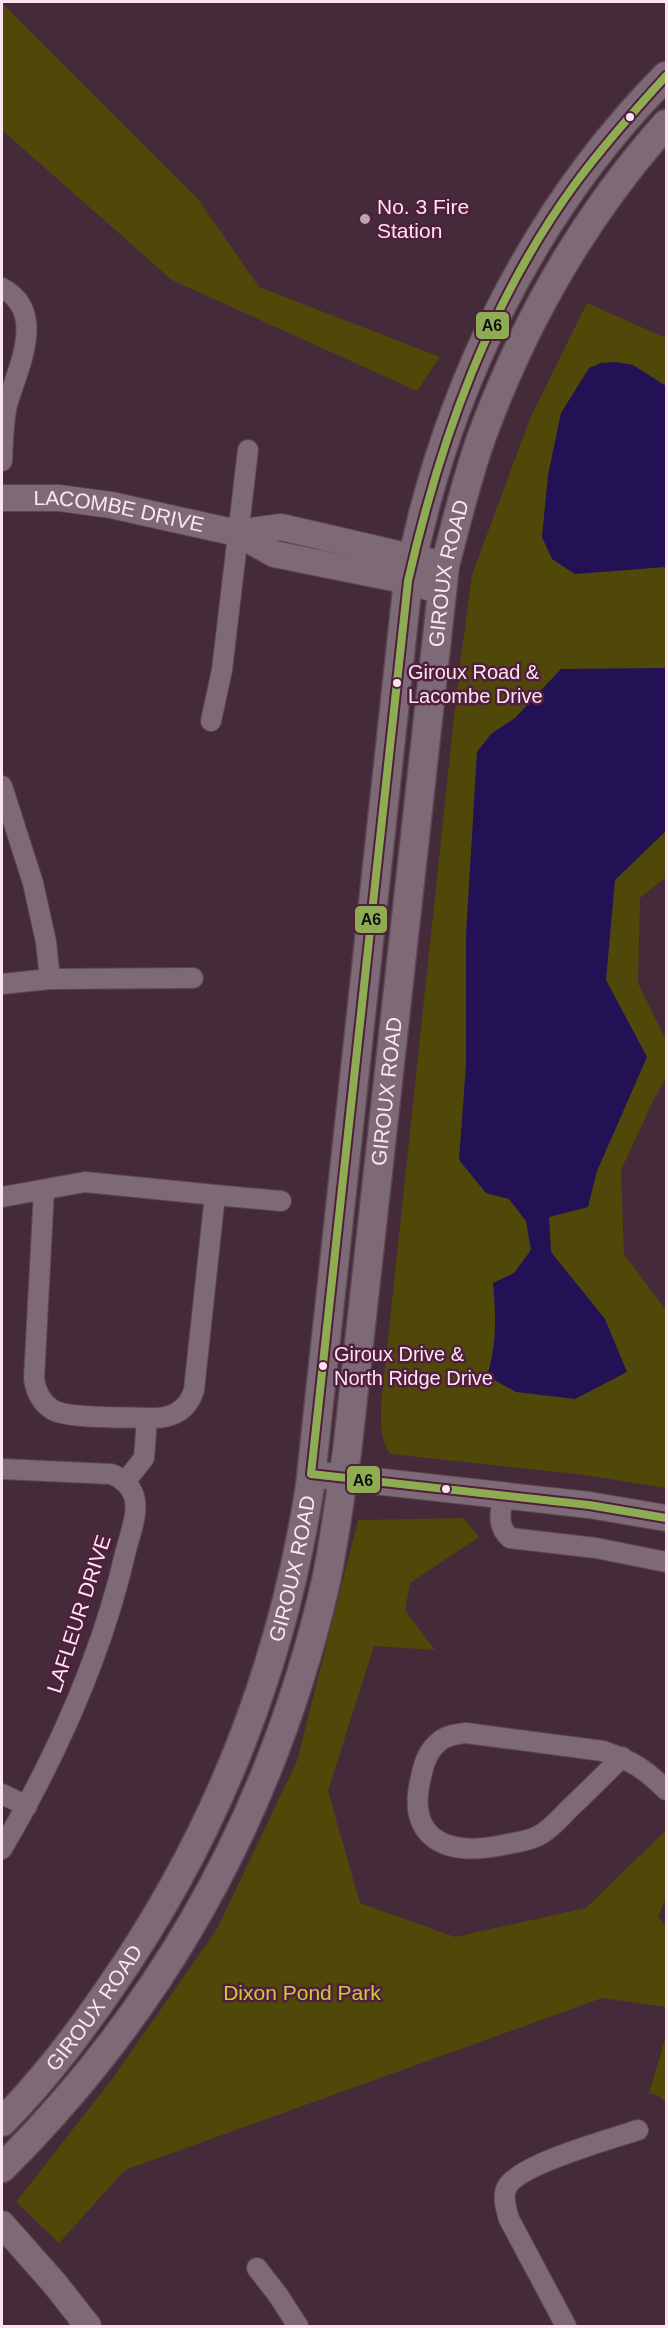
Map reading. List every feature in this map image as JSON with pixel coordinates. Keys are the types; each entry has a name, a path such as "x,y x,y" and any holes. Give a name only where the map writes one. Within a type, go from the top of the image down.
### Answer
{"main road":[{"name":"GIROUX ROAD","path":"2,2122 86,2022 163,1906 203,1831 251,1722 270,1664 302,1540 311,1474 410,569 438,460 457,404 491,328 526,260 582,176 637,106 666,76"},
{"name":"GIROUX ROAD","path":"2,2168 75,2090 125,2025 203,1908 257,1797 299,1682 326,1580 343,1478 430,712 443,578 482,434 530,324 558,272 603,204 631,165 666,124"}],"street":[{"path":"2,288 17,301 23,311 27,330 25,351 7,405 2,461"},
{"path":"211,721 222,670 248,450"},
{"name":"LACOMBE DRIVE","path":"2,498 59,498 87,502 237,532 281,527 443,578"},
{"path":"2,786 33,883 46,942 50,979"},
{"path":"2,984 50,979 192,978"},
{"path":"2,1197 85,1182 281,1201"},
{"path":"44,1190 34,1379 39,1395 50,1408 64,1414 147,1418 161,1418 176,1413 188,1404 194,1390 215,1195"},
{"path":"2,1469 111,1474 125,1482 144,1458 147,1418"},
{"path":"311,1474 589,1505 666,1518"},
{"name":"LAFLEUR DRIVE","path":"2,1849 54,1755 74,1709 115,1594 135,1508 134,1496 125,1482"},
{"path":"503,1495 500,1525 510,1538 596,1548 666,1562"},
{"path":"622,1757 548,1830 529,1840 484,1848 459,1849 434,1838 420,1818 417,1796 425,1761 440,1740 456,1734 466,1733 587,1748 622,1757 642,1767 666,1790"},
{"path":"2,1794 27,1806"},
{"path":"566,2326 509,2219 505,2189 514,2178 534,2167 638,2130"},
{"path":"2,2224 88,2326"},
{"path":"257,2268 298,2326"}],"green space":[{"path":"2,3 198,199 259,287 440,357 417,391 172,280 2,130"},
{"path":"587,303 666,338 666,877 640,898 638,983 666,1040 666,1078 621,1170 624,1254 666,1310 666,1488 585,1475 390,1454 384,1442 381,1424 381,1405 458,680 472,575 531,416"},
{"name":"Dixon Pond Park","path":"463,1518 479,1537 410,1583 405,1610 435,1650 374,1646 328,1791 360,1903 455,1937 586,1908 666,1830 666,1898 658,1917 666,1927 666,2007 602,1998 125,2170 59,2243 16,2202 110,2082 217,1929 297,1761 358,1520"},
{"path":"666,2036 666,2102 659,2096 649,2093"}],"shaded area":[{"path":"616,362 633,365 666,386 666,567 575,574 552,559 542,537 548,475 561,413 589,368 601,363"},
{"path":"666,668 666,831 615,880 606,980 647,1057 597,1171 588,1207 549,1217 551,1252 605,1319 627,1372 575,1399 516,1392 487,1376 493,1353 495,1330 493,1283 514,1273 531,1250 526,1221 509,1199 486,1193 459,1160 466,1065 466,935 477,752 491,734 515,718 561,669"}],"transit line":[{"name":"A6","path":"666,76 575,184 544,229 517,276 471,374 452,425 421,528 408,581 311,1474 589,1505 666,1518"}],"place":[{"name":"No. 3 Fire Station","path":"365,219"},
{"name":"Giroux Road & Lacombe Drive","path":"397,683"},
{"name":"Giroux Drive & North Ridge Drive","path":"323,1366"}]}
